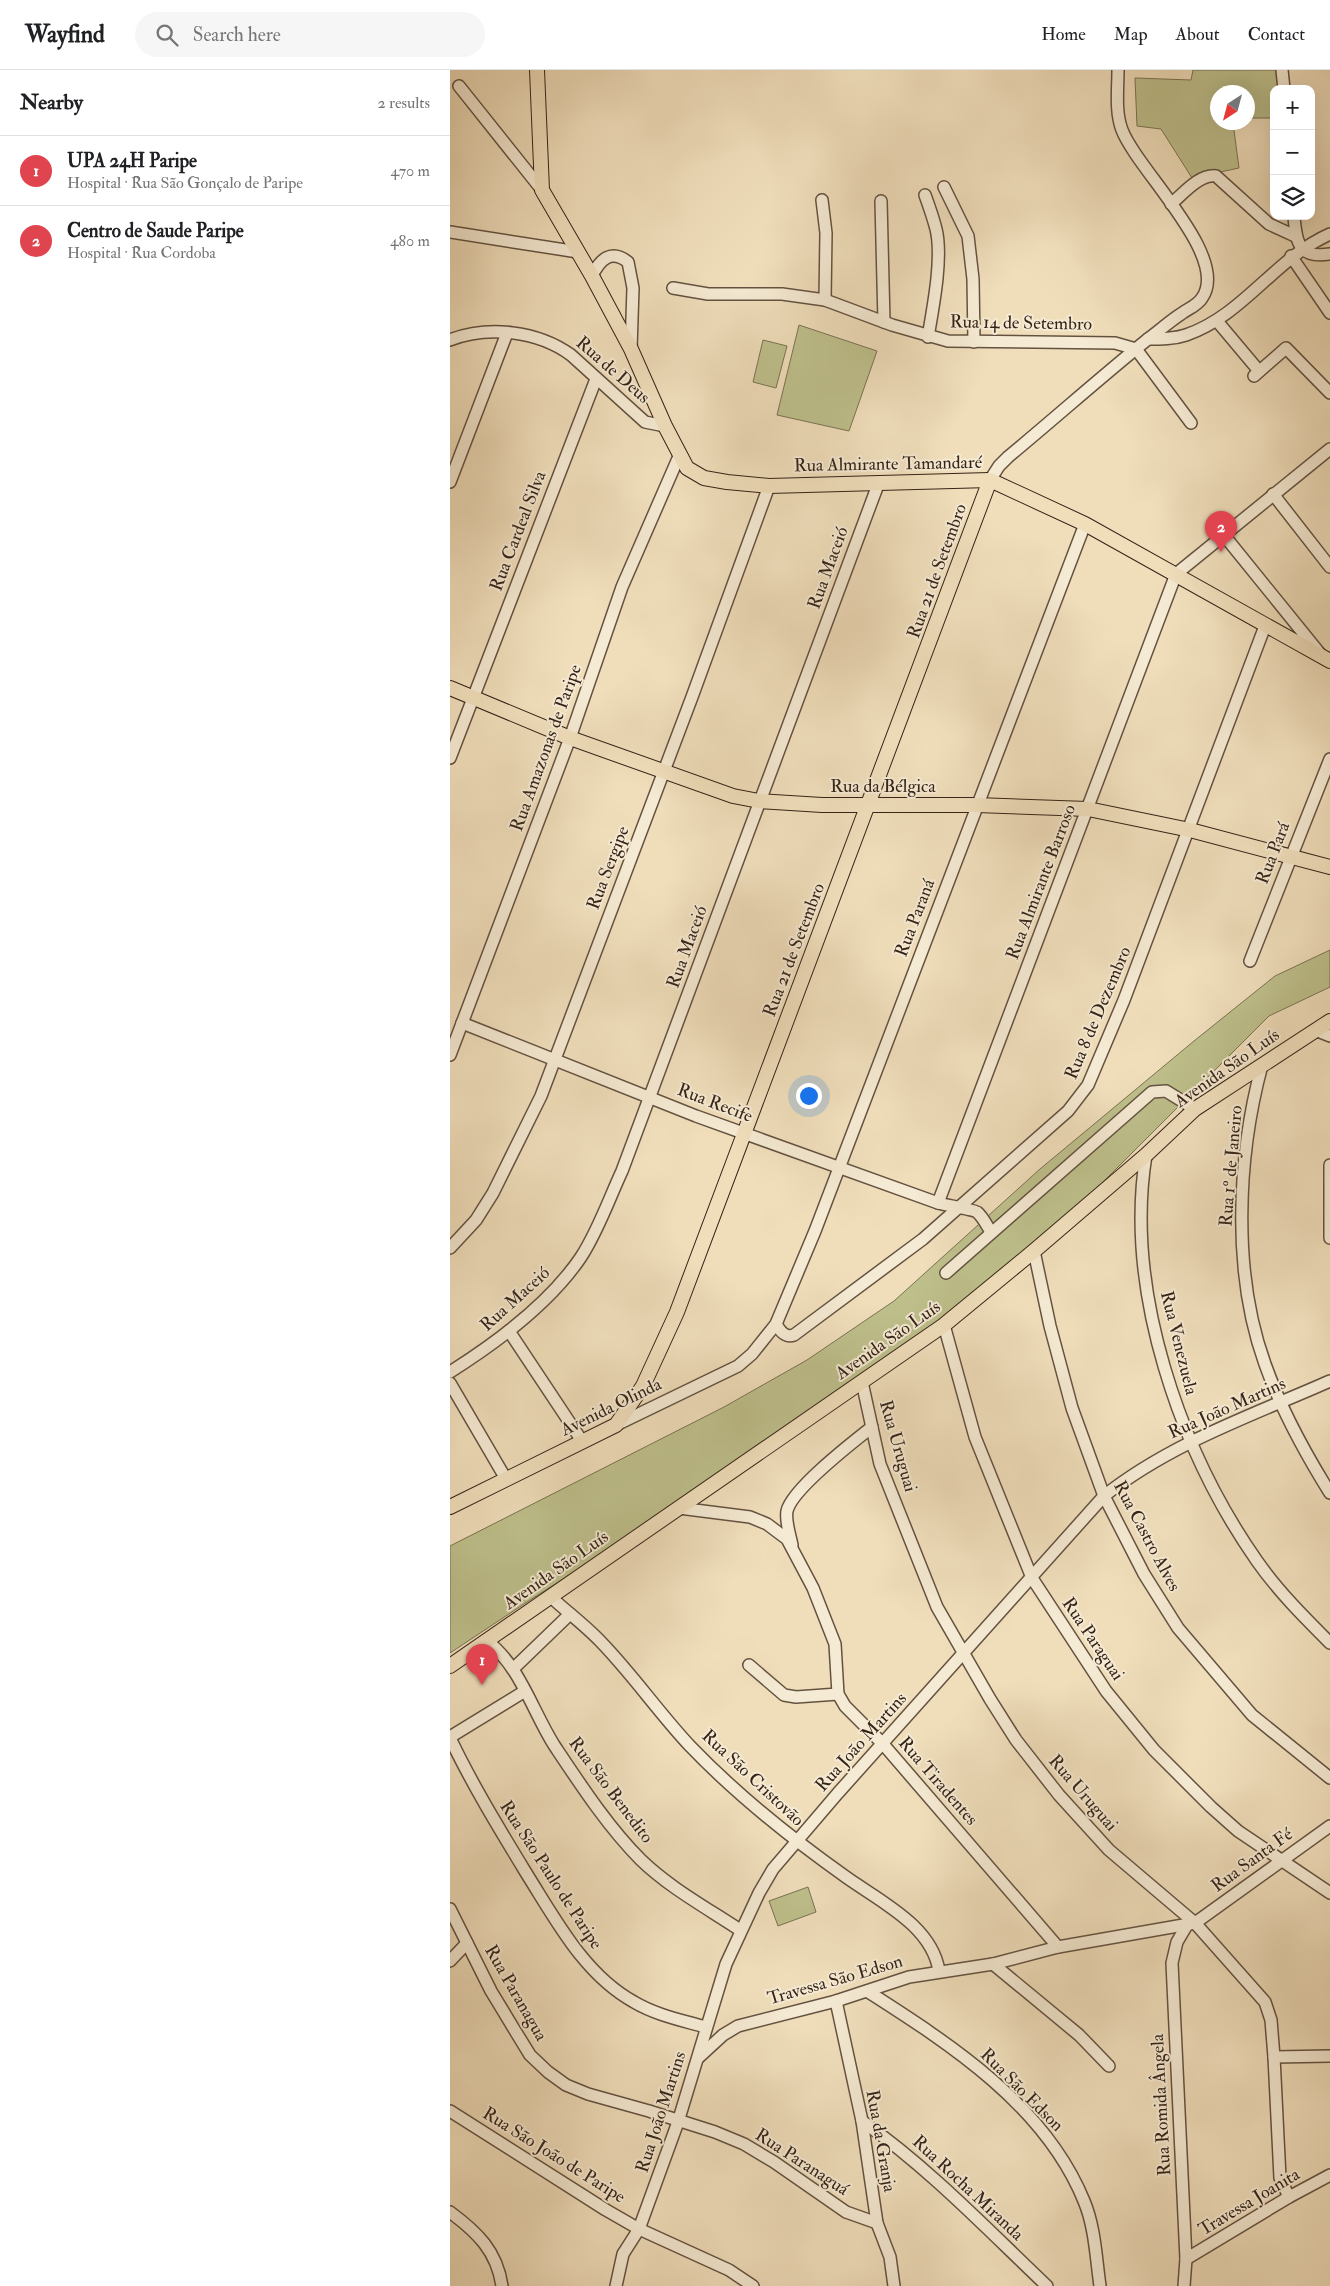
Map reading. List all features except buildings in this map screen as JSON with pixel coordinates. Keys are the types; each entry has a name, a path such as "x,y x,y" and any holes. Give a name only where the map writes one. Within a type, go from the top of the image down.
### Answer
{"main road":[{"name":"Rua Almirante Tamandaré","path":"537,70 542,190 592,276 631,349 665,426 687,468 704,478 770,486 990,480 1085,524 1326,659"},
{"name":"Rua 21 de Setembro","path":"616,1425 643,1386 661,1351 869,805 990,480"},
{"name":"Rua da Bélgica","path":"450,688 570,738 733,796 759,800 869,805 976,805 1088,809 1190,830 1330,867"},
{"name":"Avenida São Luís","path":"450,1666 944,1325 1146,1155 1194,1109 1330,1021"},
{"name":"Avenida Olinda","path":"450,1507 616,1425"}],"street":[{"path":"990,480 999,466 1008,457 1148,339 1195,305 1202,298 1209,280 1208,269 1196,241 1136,155 1123,132 1119,118 1118,70"},
{"path":"1282,70 1284,85"},
{"path":"459,86 542,190"},
{"path":"1171,204 1201,180 1209,176 1216,176 1269,224 1295,236"},
{"path":"944,187 968,236 973,279 974,342"},
{"path":"925,195 937,230 934,301 928,337"},
{"path":"822,200 826,233 825,300"},
{"path":"881,201 884,322"},
{"path":"1294,220 1295,236 1306,254 1313,256 1330,254"},
{"path":"450,232 578,252"},
{"path":"1148,339 1185,335 1216,321 1291,256 1302,248 1330,234"},
{"name":"Rua Almirante Tamandaré","path":"592,276 602,260 615,255 621,257 630,266 633,288 631,349"},
{"path":"1291,256 1330,313"},
{"name":"Rua 14 de Setembro","path":"673,288 708,294 782,294 825,300 928,337 974,342 1104,341 1136,350"},
{"path":"1216,321 1257,374 1286,348 1330,393"},
{"name":"Rua de Deus","path":"450,340 476,332 507,333 542,340 561,348 645,422 665,426"},
{"path":"450,482 507,333"},
{"path":"1136,350 1191,423"},
{"name":"Rua Cardeal Silva","path":"450,758 596,379"},
{"path":"1176,574 1273,494 1329,452"},
{"name":"Rua Amazonas de Paripe","path":"450,1055 570,738 622,587 680,454"},
{"name":"Rua Maceió","path":"451,1371 509,1331 538,1304 580,1257 622,1171 879,482"},
{"name":"Rua Sergipe","path":"450,1248 476,1220 497,1186 528,1126 664,773 770,486"},
{"path":"1273,494 1330,567"},
{"name":"Rua Paraná","path":"776,1324 812,1240 976,805 1085,524"},
{"path":"1223,534 1326,659"},
{"name":"Rua Almirante Barroso","path":"938,1203 1176,574"},
{"name":"Rua 8 de Dezembro","path":"776,1324 784,1334 789,1337 794,1335 923,1239 1068,1112 1083,1094 1124,1000 1190,830 1265,626"},
{"name":"Rua Pará","path":"1250,961 1330,759"},
{"name":"Rua Recife","path":"462,1023 744,1133 938,1203 958,1209 972,1208 991,1232"},
{"path":"1315,1030 1330,1036"},
{"name":"Rua 1º de Janeiro","path":"1262,1065 1247,1141 1241,1215 1251,1311 1265,1364 1308,1458 1330,1493"},
{"path":"946,1273 1152,1092 1166,1091 1194,1109"},
{"name":"Rua Venezuela","path":"1146,1155 1142,1209 1146,1286 1158,1350 1173,1400 1224,1507 1257,1561 1289,1602 1330,1642"},
{"path":"1330,1165 1330,1238"},
{"name":"Rua Castro Alves","path":"1034,1251 1050,1326 1072,1408 1104,1496 1144,1574 1178,1628 1252,1715 1330,1778"},
{"name":"Avenida Olinda","path":"616,1425 738,1366 765,1340 776,1324"},
{"name":"Rua Paraguai","path":"944,1325 975,1437 1032,1578 1106,1691 1154,1750 1231,1825 1330,1892"},
{"path":"509,1331 582,1441"},
{"name":"Rua Uruguai","path":"862,1382 880,1464 937,1607 1016,1740 1058,1795 1109,1850 1191,1924 1265,2002 1271,2020 1280,2178 1288,2197"},
{"name":"Rua João Martins","path":"618,2284 623,2254 639,2229 678,2122 698,2058 705,2027 726,1964 740,1930 774,1869 1104,1496 1122,1482 1191,1440 1330,1382"},
{"path":"450,1384 506,1480"},
{"path":"793,1547 787,1512 790,1502 836,1457 872,1427"},
{"path":"679,1508 750,1517 767,1524 787,1539 793,1547 813,1588 835,1644 838,1694 796,1697 784,1695 749,1665"},
{"name":"Rua São Cristovão","path":"551,1596 600,1641 691,1746 764,1815 796,1842 898,1914 920,1932 932,1946 939,1971"},
{"path":"513,1669 570,1614"},
{"name":"Rua São Benedito","path":"486,1640 499,1650 513,1669 553,1743 623,1840 642,1860 667,1881 740,1930"},
{"path":"450,1737 525,1691"},
{"name":"Rua Tiradentes","path":"838,1694 845,1706 883,1744 1058,1947"},
{"name":"Rua São Paulo de Paripe","path":"450,1737 493,1820 564,1933 582,1957 605,1981 634,2002 660,2014 705,2027"},
{"name":"Rua Santa Fé","path":"1191,1924 1330,1826"},
{"name":"Rua Paranagua","path":"450,1909 514,2030 530,2055 548,2072 566,2085 588,2094 649,2111 678,2122"},
{"name":"Travessa São Edson","path":"698,2058 723,2035 738,2026 836,2001 908,1977 993,1964 1058,1947 1191,1924"},
{"name":"Rua Romida Ângela","path":"1184,2286 1186,2259 1172,1963 1176,1942 1191,1924"},
{"path":"450,1961 467,1943"},
{"path":"993,1964 1079,2035 1109,2066"},
{"name":"Rua São Edson","path":"867,1991 957,2051 1032,2120 1052,2145 1073,2176 1084,2202 1090,2221 1100,2286"},
{"name":"Rua da Granja","path":"836,2001 862,2121 878,2224 890,2257 894,2286"},
{"path":"1274,2057 1330,2056"},
{"name":"Rua São João de Paripe","path":"450,2111 544,2172 639,2229 729,2270 753,2286"},
{"name":"Rua Rocha Miranda","path":"862,2121 902,2149 928,2172 1047,2286"},
{"name":"Rua Paranaguá","path":"678,2122 715,2132 744,2144 774,2162 846,2212 878,2224"},
{"name":"Travessa Joanita","path":"1186,2259 1288,2197 1330,2175"},
{"path":"450,2212 472,2228 485,2242 495,2260 502,2286"}],"green space":[{"path":"1193,70 1282,70 1284,85 1270,85 1270,118 1255,118 1255,85 1210,85 1210,130 1234,130 1239,168 1192,178 1161,129 1137,126 1135,78 1191,80"},
{"path":"799,325 877,351 849,431 777,415"},
{"path":"763,340 787,346 776,388 753,382"},
{"path":"1330,950 1330,987 1269,1016 1034,1251 947,1322 677,1507 450,1653 450,1546 724,1407 807,1360 894,1301 1040,1169 1275,976"},
{"path":"808,1887 816,1912 778,1926 769,1901"}],"place":[{"name":"Centro de Saude Paripe","path":"1221,552"},
{"name":"UPA 24H Paripe","path":"482,1685"}]}
